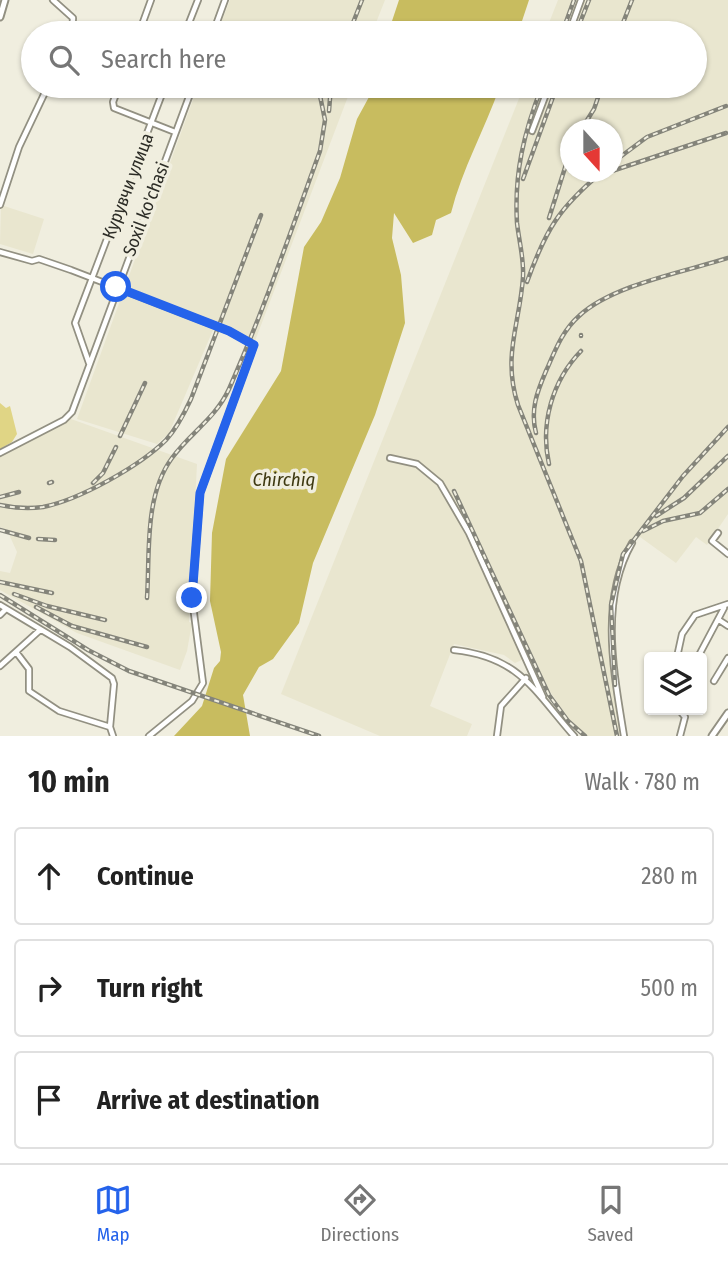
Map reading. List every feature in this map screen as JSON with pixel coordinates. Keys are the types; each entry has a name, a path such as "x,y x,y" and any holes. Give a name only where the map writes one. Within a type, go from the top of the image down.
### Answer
{"street":[{"path":"0,17 5,0"},
{"path":"53,0 73,18 73,21"},
{"path":"143,21 151,0"},
{"path":"190,21 198,0"},
{"path":"217,21 225,0"},
{"path":"573,21 581,0"},
{"path":"0,205 19,147 42,98"},
{"path":"114,98 114,108 175,132"},
{"name":"Курувчи улица","path":"89,364 75,323 161,98"},
{"name":"Soxil ko'chasi","path":"0,453 68,416 78,399 116,287 188,98"},
{"path":"531,131 544,98"},
{"path":"0,252 32,261 39,259 116,287 229,331 254,345 200,493 192,598 203,683 192,701 149,736"},
{"path":"390,458 416,464 440,483 469,533 543,697"},
{"path":"718,533 712,541 728,554"},
{"path":"624,736 612,629 614,590 622,561 632,542"},
{"path":"0,605 111,678 114,691 110,727 113,736"},
{"path":"701,652 726,606"},
{"path":"678,652 682,634 695,615 709,608 726,606"},
{"path":"0,615 6,609"},
{"path":"719,620 728,626"},
{"path":"0,666 40,630"},
{"path":"454,650 493,658 526,678 573,736"},
{"path":"16,652 29,668 29,691 59,711 110,727"},
{"path":"714,681 728,658"},
{"path":"497,736 501,706 526,678"},
{"path":"712,736 728,713"},
{"path":"680,736 685,717"}],"shaded area":[{"path":"230,0 385,0 377,21 222,21"},
{"path":"558,0 728,0 728,514 707,545 696,537 676,563 640,537 629,544 618,567 610,627 621,736 587,736 571,723 547,687 533,655 515,663 504,655 454,644 430,706 472,724 467,736 380,736 281,694 519,98 707,98 707,21 550,21"},
{"path":"194,98 347,98 255,341 213,330 169,433 157,444 77,419"},
{"path":"1,205 44,219 33,254 0,244"},
{"path":"0,403 6,408 10,406 17,434 12,442 0,449"},
{"path":"71,419 197,464 189,622 192,623 180,670 77,633 0,590 0,571 10,573 17,552 7,530 0,527 0,455"}],"water":[{"path":"399,0 529,0 522,21 392,21"},
{"name":"Chirchiq","path":"368,98 496,98 461,181 451,213 436,220 432,235 413,243 394,213 392,238 401,275 405,323 375,415 313,563 299,623 273,659 259,667 243,695 250,736 174,736 202,706 214,668 220,661 221,652 210,601 212,533 226,459 281,371 304,247 321,222 340,178 357,119"}],"railway":[{"path":"354,21 362,0"},
{"path":"566,21 574,0"},
{"path":"581,21 589,0"},
{"path":"624,21 632,0"},
{"path":"147,598 150,525 157,490 172,458 210,417 229,389 320,151 325,120 320,98"},
{"path":"329,111 330,98"},
{"path":"538,98 525,136 517,187 517,223 523,277 513,340 513,387 581,561 617,736"},
{"path":"523,179 553,98"},
{"path":"588,119 598,98"},
{"path":"623,155 647,137 726,106"},
{"path":"623,167 726,133"},
{"path":"549,218 560,182"},
{"path":"527,282 548,233 564,209 591,182"},
{"path":"0,505 38,508 74,497 125,471 166,440 174,431 191,399 261,215"},
{"path":"536,433 534,409 540,386 560,342 579,316 593,305 629,288 728,258"},
{"path":"549,464 546,434 551,404 562,376 581,351"},
{"path":"120,436 145,383"},
{"path":"615,685 611,605 623,554 683,476 728,427"},
{"path":"93,483 103,473 116,447"},
{"path":"656,516 684,498 728,456"},
{"path":"643,531 663,521 700,513 728,489"},
{"path":"454,491 549,695 568,721 585,736"},
{"path":"0,497 19,492"},
{"path":"0,530 29,538"},
{"path":"38,539 55,540"},
{"path":"0,582 52,593"},
{"path":"14,594 47,606 105,620"},
{"path":"0,595 88,650 129,671 319,736"},
{"path":"36,607 72,626 147,647"}],"route":[{"path":"116,287 229,331 254,345 200,493 192,598"}]}
